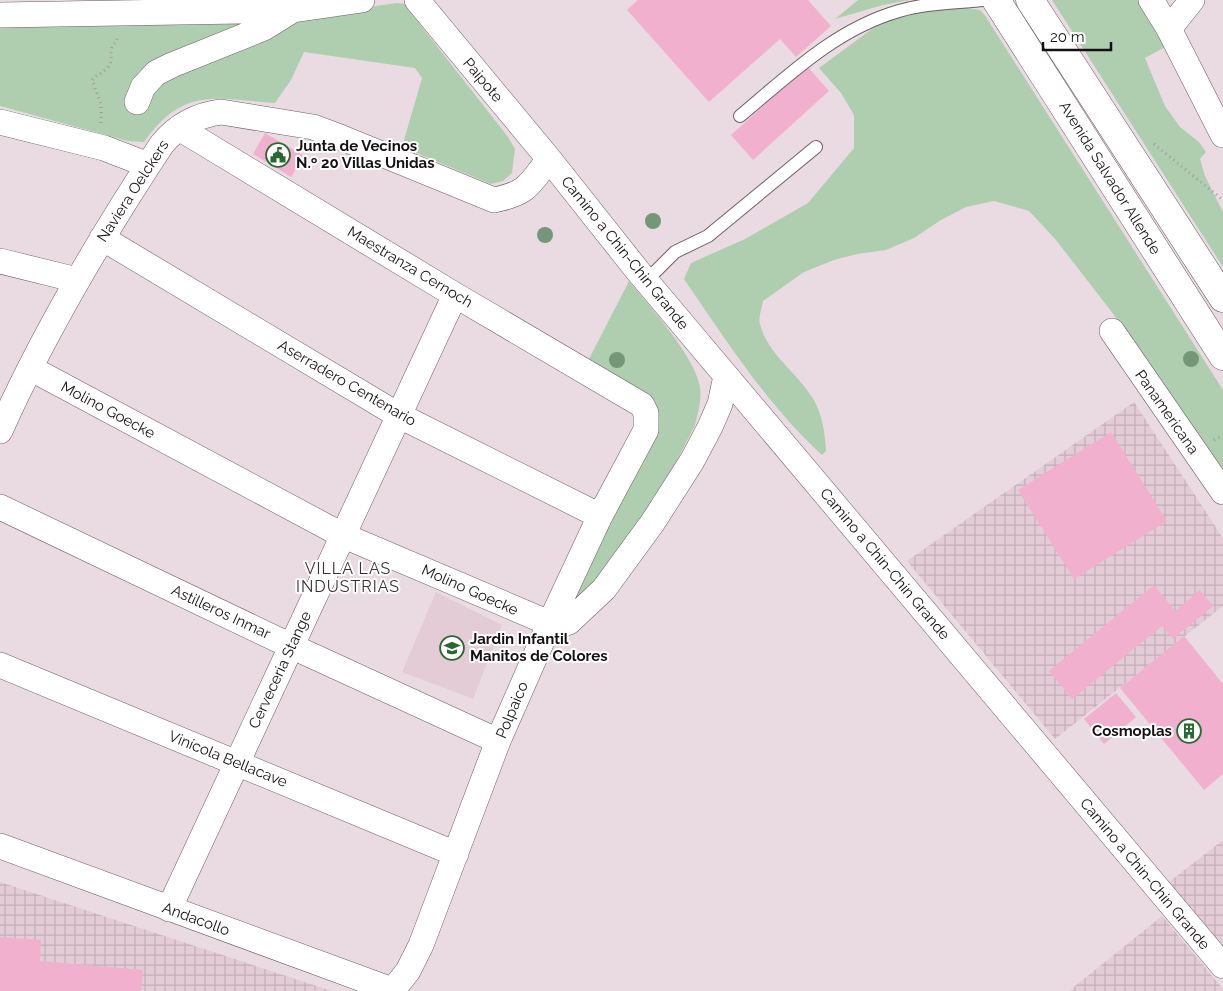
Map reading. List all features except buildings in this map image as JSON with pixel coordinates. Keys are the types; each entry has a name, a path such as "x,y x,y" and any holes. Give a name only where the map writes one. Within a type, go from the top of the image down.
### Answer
{"highway":[{"name":"Avenida Salvador Allende","path":"996,0 1223,356"},
{"name":"Avenida Salvador Allende","path":"1030,0 1223,298"}],"street":[{"path":"0,15 293,10 362,0"},
{"name":"Paipote","path":"417,0 550,159"},
{"path":"1152,0 1223,134"},
{"path":"1169,29 1192,0"},
{"path":"137,102 143,87 156,73 264,28 293,10"},
{"name":"Naviera Oelckers","path":"0,431 7,399 30,368 77,280 148,165 162,144 179,128 199,117 221,112 313,127 494,200 512,196 526,189 550,159"},
{"path":"0,122 104,148 148,165"},
{"name":"Maestranza Cernoch","path":"179,128 455,295 642,405"},
{"name":"Camino a Chin-Chin Grande","path":"550,159 646,281 1223,966"},
{"name":"Aserradero Centenario","path":"102,238 398,415 600,516"},
{"path":"0,261 77,280"},
{"name":"Cerveceria Stange","path":"169,910 455,295"},
{"name":"Panamericana","path":"1112,331 1223,492"},
{"name":"Molino Goecke","path":"30,368 342,535 549,624"},
{"path":"549,624 556,626 569,622 592,601 604,589 653,522 692,461 710,427 720,404 726,376"},
{"name":"Polpaico","path":"392,990 408,971 421,945 498,741 549,624 600,516 646,430 646,413 642,405"},
{"name":"Astilleros Inmar","path":"0,507 292,646 498,741"},
{"name":"Vinícola Bellacave","path":"0,665 456,854"},
{"name":"Andacollo","path":"0,846 169,910 392,990"}],"lane":[{"path":"740,116 813,55 865,23 900,10 956,1 982,0"},
{"path":"646,281 675,252 708,236 816,147"}],"path":[{"path":"104,148 102,140 102,104 92,80 108,68 112,60 112,48"},
{"path":"1154,144 1223,200"}],"shaded area":[{"path":"1134,402 1223,538 1223,606 1055,739 907,561"},
{"name":"Jardin Infantil Manitos de Colores","path":"436,592 502,625 473,699 402,672"},
{"path":"1223,840 1223,947 1169,882"},
{"path":"0,882 332,991 0,991"},
{"path":"1162,916 1223,991 1069,991"}],"green space":[{"path":"858,0 910,0 883,5 835,19"},
{"path":"1052,0 1140,0 1167,46 1145,58 1165,106 1180,127 1199,142 1206,152 1200,159 1205,176 1223,212 1223,267"},
{"path":"397,3 404,4 508,137 515,149 512,173 503,181 491,184 402,147 422,78 415,68 304,52 291,80 275,103 218,99 202,100 187,104 173,112 159,124 144,142 128,141 0,106 0,22 312,15"},
{"path":"953,6 980,10 984,14 1223,390 1223,474 1114,315 1056,240 1029,211 994,201 966,207 941,220 914,238 886,250 857,254 834,260 804,272 763,301 760,321 764,335 777,355 809,392 818,408 826,445 826,451 822,455 802,436 765,393 684,279 691,263 745,239 808,203 854,148 854,115 841,93 819,68 876,26 893,18"},
{"path":"629,281 681,346 690,361 700,387 699,406 695,425 656,502 575,607 563,599 653,419 587,363"}],"place":[{"name":"Junta de Vecinos N.º 20 Villas Unidas","path":"278,155"},
{"name":"Jardin Infantil Manitos de Colores","path":"452,648"},
{"name":"Cosmoplas","path":"1189,731"}],"district":[{"name":"VILLA LAS INDUSTRIAS","path":"348,577"}]}
